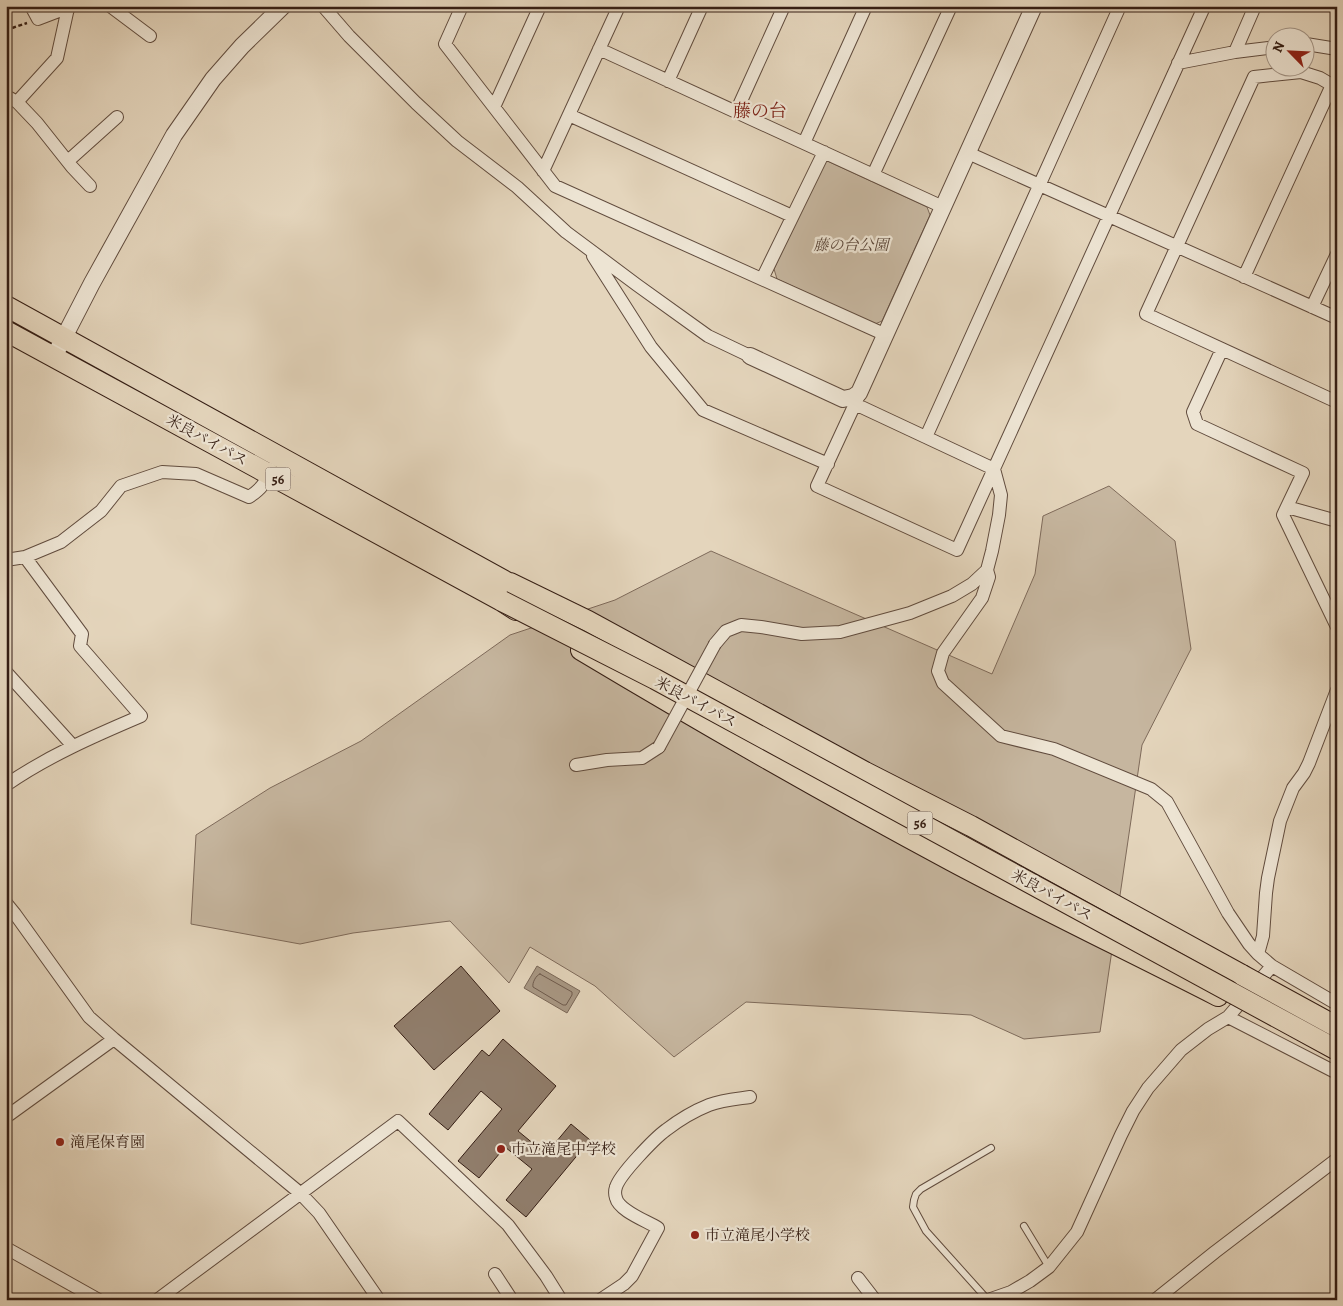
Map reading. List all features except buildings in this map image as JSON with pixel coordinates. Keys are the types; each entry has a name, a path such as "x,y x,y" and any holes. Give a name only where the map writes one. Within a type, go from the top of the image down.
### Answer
{"main road":[{"name":"56","path":"6,306 64,337"},
{"name":"56","path":"6,331 54,357"},
{"name":"米良バイパス","path":"64,337 275,453 655,679 1337,1050"},
{"name":"米良バイパス","path":"54,357 269,474 584,629 974,844 1337,1040"},
{"path":"506,592 597,626 865,772 971,826 1337,1027"},
{"path":"506,592 559,638 851,807 954,862 1218,996 1337,1060"}],"street":[{"path":"31,6 38,19 70,7"},
{"path":"110,6 150,36"},
{"path":"54,357 92,283 174,135 213,79 242,46 283,6"},
{"path":"323,6 356,43 457,141 517,187 566,232 589,250 708,336 843,399 855,396 864,384"},
{"path":"462,6 445,44 555,186 886,335"},
{"path":"494,107 540,6"},
{"path":"543,171 619,6"},
{"path":"668,80 702,6"},
{"path":"736,112 784,6"},
{"path":"804,143 866,6"},
{"path":"873,175 951,6"},
{"path":"1034,6 817,486 957,550 1204,8 1201,6"},
{"path":"926,437 1120,6"},
{"path":"1235,52 1255,6"},
{"path":"70,7 57,58 12,99 37,123 72,167 90,186"},
{"path":"1316,46 1337,49"},
{"path":"1178,63 1266,48"},
{"path":"599,49 943,207"},
{"path":"1244,277 1335,85 1320,78 1301,72 1254,77 1146,314 1337,402"},
{"path":"569,115 792,216"},
{"path":"68,161 117,117"},
{"path":"762,279 824,152"},
{"path":"968,153 1337,318"},
{"path":"589,250 651,347 703,410 828,464"},
{"path":"1312,307 1337,254"},
{"path":"1222,349 1193,412 1197,424 1303,473 1283,515 1337,627"},
{"path":"854,404 994,469 1001,495 987,570 989,577 982,598 943,653 938,671 942,683 1001,736 1054,749 1151,789 1167,802 1228,914 1248,944 1272,966 1337,1004"},
{"path":"6,560 25,557 61,542 100,511 120,486 162,472 196,474 249,497 261,488 269,474 275,453"},
{"path":"1287,507 1337,521"},
{"path":"6,785 25,772 72,746 141,716 80,646 82,634 25,557"},
{"path":"576,765 607,760 642,758 659,747 715,644 726,631 741,625 802,634 840,632 910,613 952,596 972,584 987,570"},
{"path":"6,672 72,746"},
{"path":"1258,954 1263,936 1268,878 1280,821 1294,788 1309,763 1337,690"},
{"path":"6,903 90,1017 300,1194 319,1213 379,1300"},
{"path":"988,1300 1011,1292 1049,1267 1077,1232 1121,1135 1133,1111 1148,1088 1181,1050 1208,1029 1228,1017 1272,966"},
{"path":"1228,1017 1337,1073"},
{"path":"6,1117 114,1039"},
{"path":"600,1300 624,1284 632,1276 658,1228 620,1207 615,1197 616,1186 627,1170 647,1147 666,1130 690,1115 710,1105 750,1097"},
{"path":"157,1300 398,1121 508,1225 546,1276 561,1300"},
{"path":"1155,1300 1337,1159"},
{"path":"6,1248 99,1300"},
{"path":"495,1274 512,1300"},
{"path":"858,1278 875,1300"}],"lane":[{"path":"988,1300 926,1231 913,1207 916,1194 921,1189 991,1148"},
{"path":"1024,1226 1049,1267"}],"path":[{"path":"6,30 38,19"}],"green space":[{"name":"藤の台公園","path":"825,160 927,207 930,215 882,321 875,324 777,279 774,269"},
{"path":"1109,486 1175,541 1191,649 1142,745 1100,1032 1024,1039 971,1015 746,1002 674,1057 595,986 530,947 509,983 450,921 353,933 300,944 191,924 196,835 270,788 361,741 510,635 615,600 711,551 992,674 1035,574 1043,516"}],"water":[{"path":"537,966 580,991 567,1013 524,988"}],"place":[{"name":"滝尾保育園","path":"60,1142"},
{"name":"市立滝尾中学校","path":"501,1149"},
{"name":"市立滝尾小学校","path":"695,1235"}],"district":[{"name":"藤の台","path":"760,111"}]}
